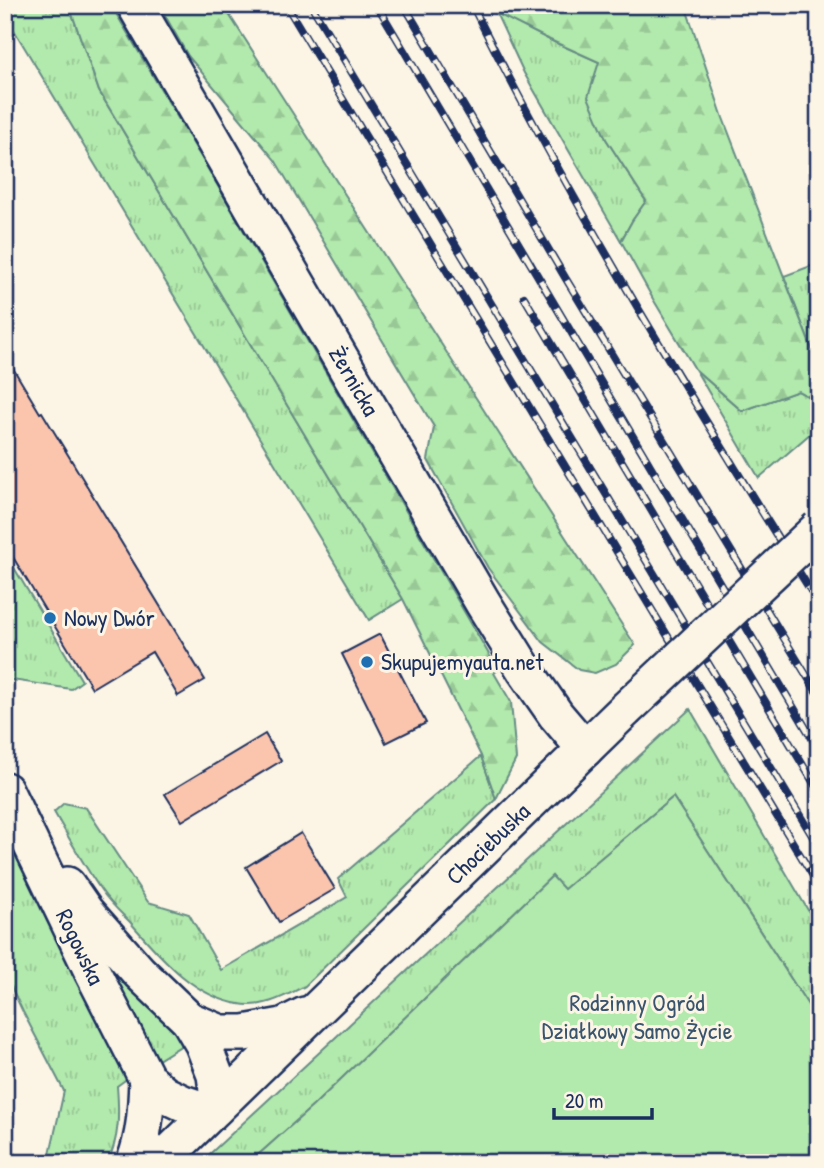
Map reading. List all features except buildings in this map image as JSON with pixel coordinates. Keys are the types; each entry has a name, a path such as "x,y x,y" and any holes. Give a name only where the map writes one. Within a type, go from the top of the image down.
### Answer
{"street":[{"name":"Żernicka","path":"135,5 483,603 556,715 585,749"},
{"name":"Chociebuska","path":"159,1163 625,710 819,528"},
{"name":"Rogowska","path":"11,802 85,911 139,972 189,1020 203,1044 215,1074 215,1108 201,1109 183,1103 164,1094 147,1079 11,802"},
{"name":"Rogowska","path":"189,1020 221,1033 252,1032 283,1026 320,1007"},
{"name":"Rogowska","path":"134,1163 146,1111 147,1079"}],"green space":[{"path":"5,5 69,5 99,91 403,599 369,620 5,16"},
{"path":"69,5 111,5 498,670 494,673 511,702 516,759 496,799 481,756 403,599 99,91"},
{"path":"159,5 223,5 635,645 616,664 595,673 579,670 543,642 488,568 428,460 434,427 275,160 188,56"},
{"path":"492,5 685,5 723,118 819,368 819,402 798,391 742,411 695,369 621,241 646,201 606,139 588,97 599,62 496,13"},
{"path":"496,13 599,62 606,139 646,201 621,241 524,73"},
{"path":"819,263 819,368 784,276"},
{"path":"695,369 742,411 798,391 819,402 819,426 759,478"},
{"path":"7,556 82,681 71,689 5,679"},
{"path":"690,709 819,929 819,1022 673,797 564,890 552,876 313,1106 249,1163 200,1163"},
{"path":"481,756 496,799 305,986 273,1001 256,1005 222,1000 206,993 165,961 104,894 54,812 64,803 86,808 148,902 189,914 221,970 347,897 338,879"},
{"name":"Rodzinny Ogród Działkowy Samo Życie","path":"673,797 819,1022 819,1163 249,1163 313,1106 552,876 564,889"},
{"path":"5,834 128,1078 117,1086 116,1135 107,1163 48,1163 64,1091 5,974"},
{"path":"117,971 183,1041 182,1045 155,1062 110,975"}],"railway":[{"path":"286,5 819,886"},
{"path":"311,5 819,847"},
{"path":"377,5 819,750"},
{"path":"404,5 566,279 819,696"},
{"path":"472,5 595,234 819,604"},
{"path":"524,297 819,792"}],"place":[{"name":"Nowy Dwór","path":"50,618"},
{"name":"Skupujemyauta.net","path":"367,662"}]}
